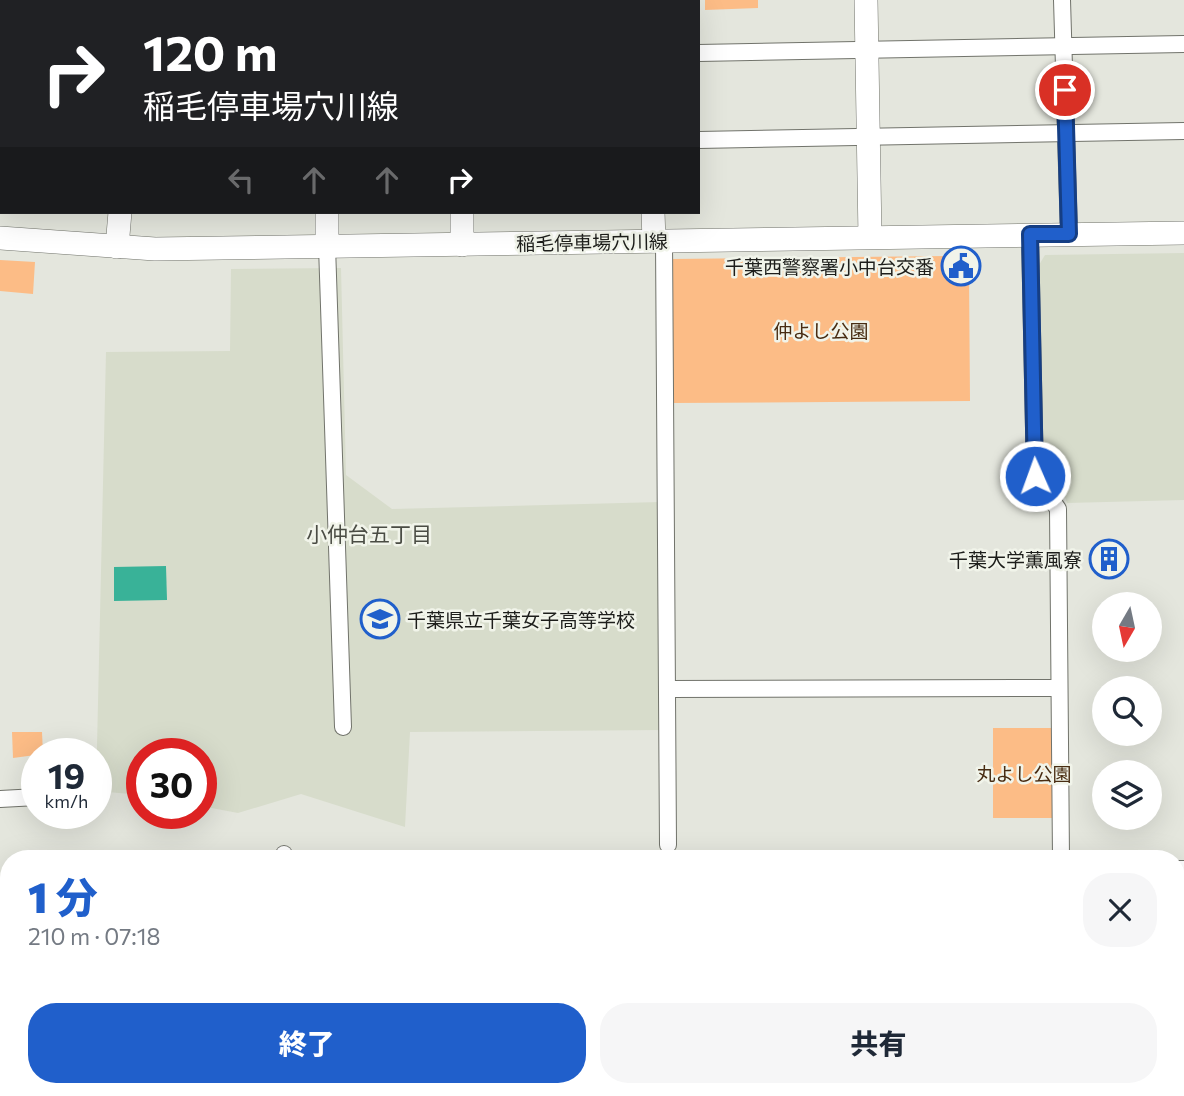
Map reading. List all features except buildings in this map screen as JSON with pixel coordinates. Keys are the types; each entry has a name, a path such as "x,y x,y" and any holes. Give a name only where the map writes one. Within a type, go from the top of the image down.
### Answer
{"main road":[{"path":"866,0 870,237"},
{"path":"117,247 120,214"},
{"path":"327,214 327,246"},
{"path":"461,214 462,245"},
{"path":"653,214 659,241"},
{"name":"稲毛停車場穴川線","path":"0,238 117,247 462,245 1184,233"}],"street":[{"path":"1062,0 1069,234"},
{"path":"700,53 1184,44"},
{"path":"700,140 1184,131"},
{"path":"1030,234 1035,476 1058,509 1061,850"},
{"path":"659,241 668,845"},
{"path":"327,246 343,727"},
{"path":"667,689 1059,688"},
{"path":"0,799 21,798"}],"shaded area":[{"path":"1184,253 1184,500 1067,503 1062,488 1050,480 1042,464 1039,265 1045,255"},
{"name":"千葉県立千葉女子高等学校","path":"341,268 346,475 392,509 660,502 661,730 410,732 405,827 301,794 238,813 217,809 217,738 126,738 126,794 112,792 112,738 97,738 106,352 230,351 231,269"},
{"path":"166,566 167,600 114,601 114,567"}],"green space":[{"path":"705,0 758,0 758,8 705,10"},
{"name":"仲よし公園","path":"947,256 947,273 969,273 970,401 672,403 671,259"},
{"path":"0,260 35,262 33,294 0,291"},
{"name":"丸よし公園","path":"993,728 1054,728 1054,818 993,818"},
{"path":"12,732 42,732 42,738 21,738 21,757 13,758"}],"place":[{"name":"千葉西警察署小中台交番","path":"961,266"},
{"name":"千葉大学薫風寮","path":"1109,559"},
{"name":"千葉県立千葉女子高等学校","path":"380,619"}],"district":[{"name":"小仲台五丁目","path":"369,533"}],"route":[{"path":"1035,476 1030,234 1069,234 1065,90"}]}
